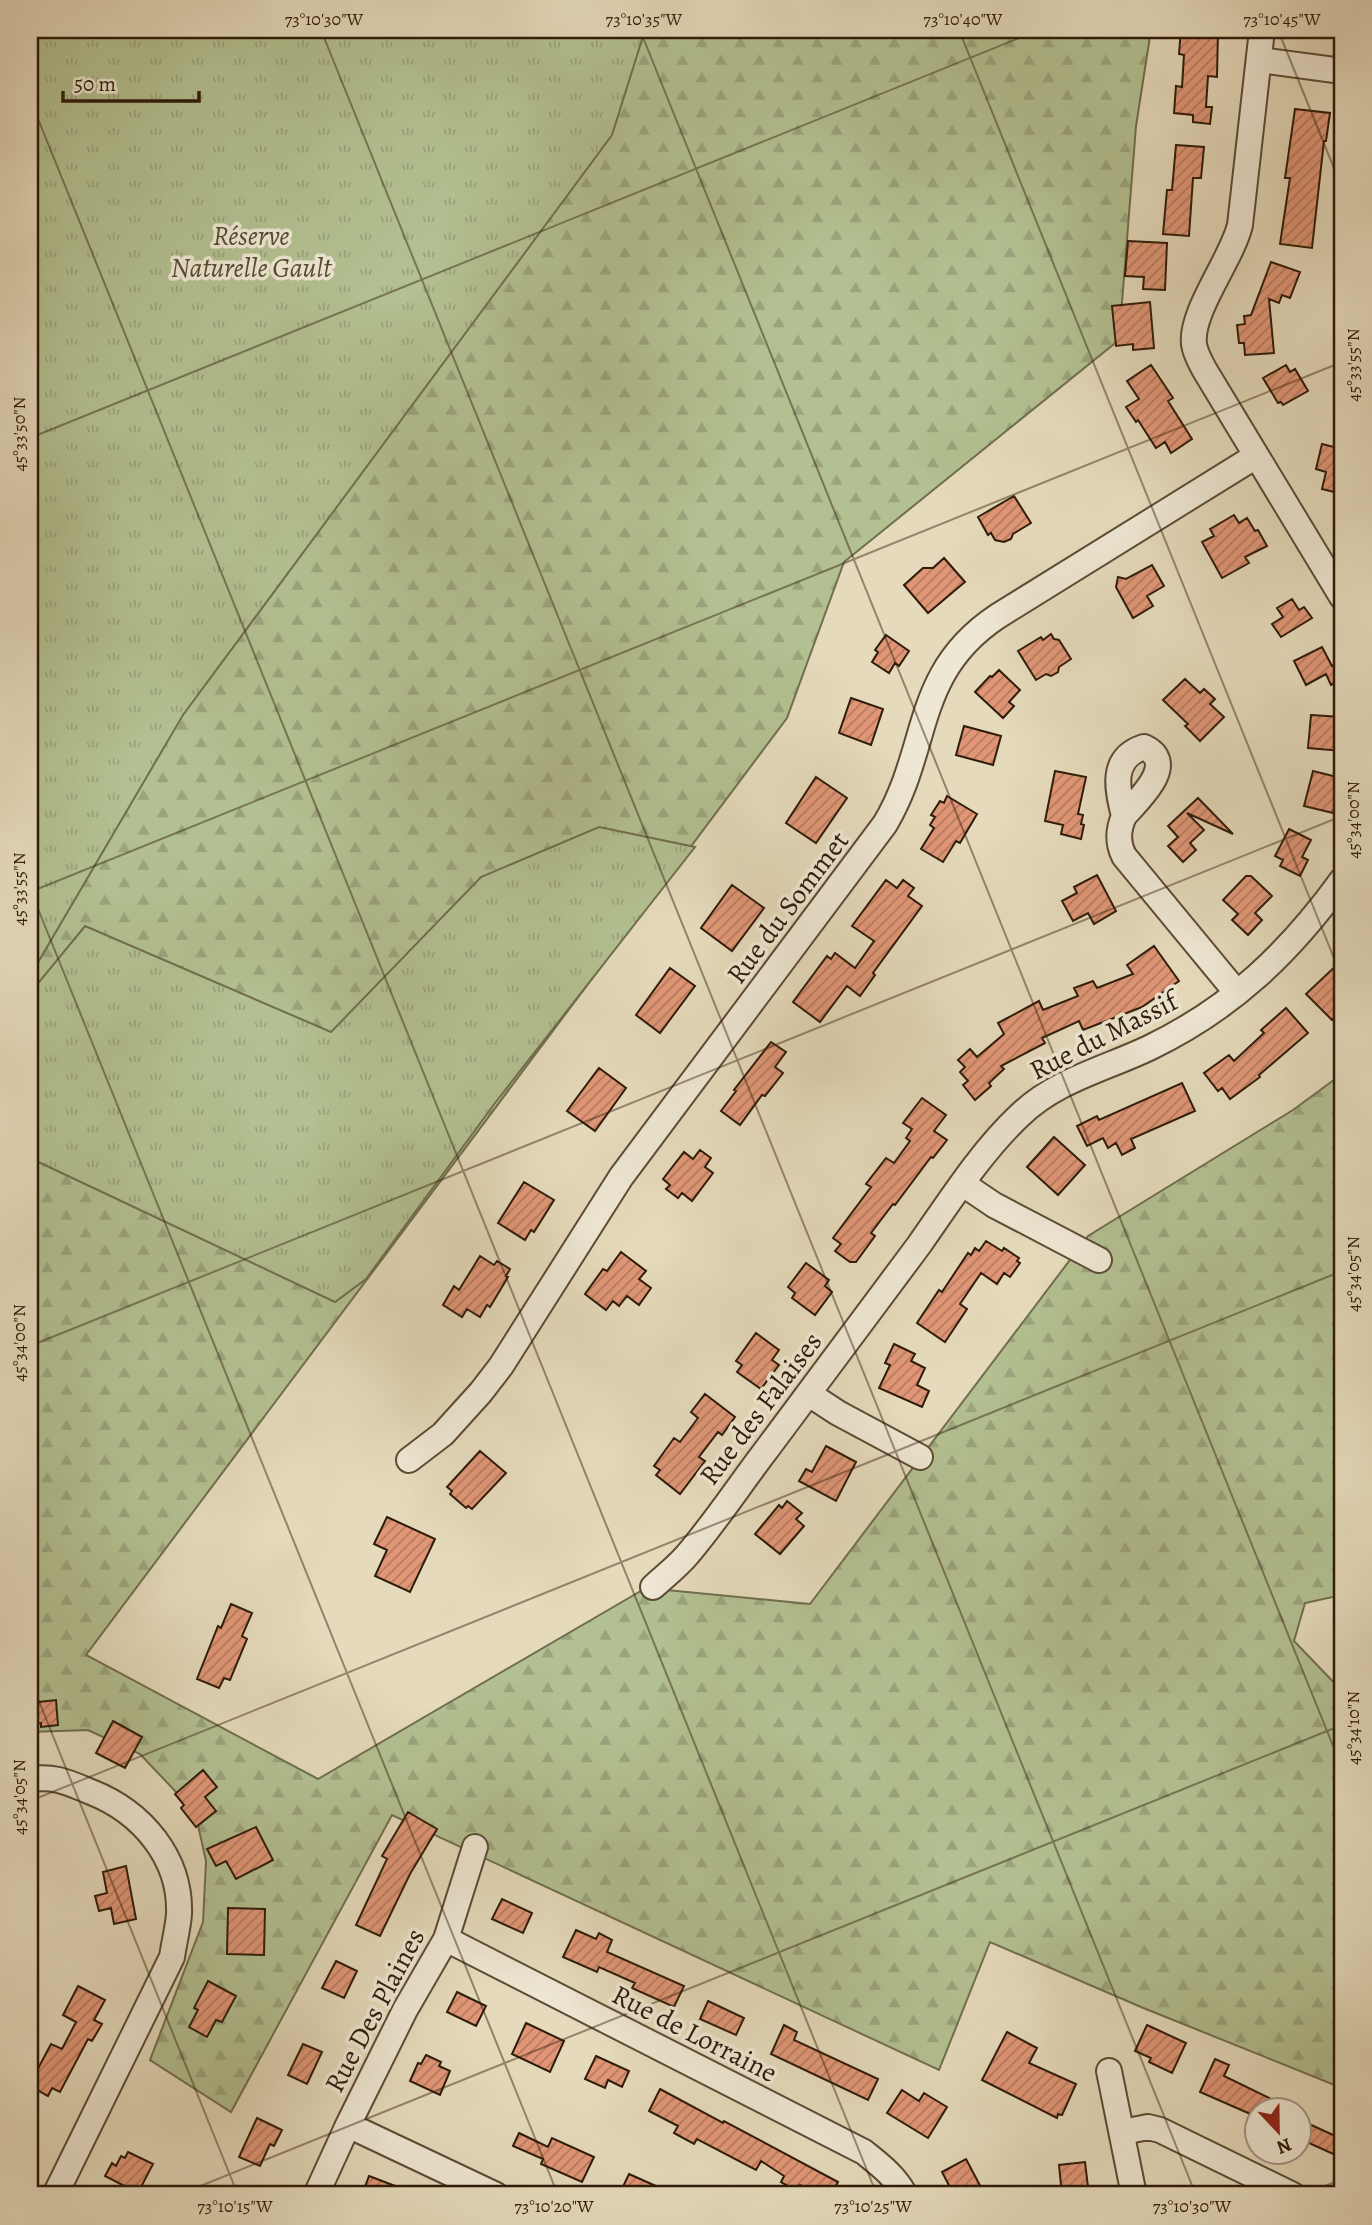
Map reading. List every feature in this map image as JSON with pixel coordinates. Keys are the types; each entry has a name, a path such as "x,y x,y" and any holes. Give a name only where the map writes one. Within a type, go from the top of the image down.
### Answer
{"street":[{"path":"1262,30 1240,225 1235,243 1196,322 1194,336 1198,357 1342,597"},
{"path":"1259,60 1342,71"},
{"name":"Rue du Sommet","path":"409,1460 443,1434 494,1374 608,1195 885,824 905,785 930,699 957,652 976,632 998,616 1256,456"},
{"path":"1124,816 1118,841 1124,856 1237,993"},
{"name":"Rue du Massif","path":"908,1260 1000,1135 1018,1116 1062,1084 1129,1057 1181,1031 1237,993 1296,939 1342,880"},
{"path":"963,1184 995,1205 1099,1259"},
{"name":"Rue des Falaises","path":"653,1587 687,1555 908,1260"},
{"path":"809,1394 838,1413 920,1457"},
{"path":"30,1779 57,1778 101,1796 137,1818 155,1838 165,1855 178,1896 179,1916 172,1957 55,2195"},
{"name":"Rue Des Plaines","path":"316,2195 405,2010 446,1939 475,1847"},
{"name":"Rue de Lorraine","path":"446,1939 863,2152 886,2169 905,2195"},
{"path":"1109,2071 1134,2195"},
{"path":"348,2125 496,2195"},
{"path":"1123,2132 1147,2127 1160,2130 1293,2195"}],"green space":[{"path":"30,30 1151,30 1136,126 1119,340 844,562 787,718 86,1655 318,1779 646,1588 810,1604 1088,1236 1293,1110 1342,1074 1342,1595 1305,1603 1294,1641 1342,1691 1342,2088 1141,2007 990,1942 939,2070 392,1815 231,2112 150,2060 203,1922 206,1861 195,1812 140,1754 88,1730 30,1732"},
{"name":"Réserve Naturelle Gault","path":"30,30 645,30 612,135 183,715 30,976"},
{"path":"599,827 695,847 495,1103 366,1279 335,1302 30,1158 30,993 85,926 331,1032 481,877"}],"building":[{"path":"1181,30 1218,30 1217,77 1208,76 1206,107 1212,107 1210,124 1193,122 1193,115 1174,113 1176,86 1182,87 1184,55 1179,54"},
{"path":"1295,109 1330,113 1324,141 1312,248 1280,244 1290,178 1285,178"},
{"path":"1176,145 1204,147 1201,178 1193,178 1189,236 1163,234 1167,190 1172,190"},
{"path":"1128,241 1167,243 1165,290 1143,289 1144,277 1125,276"},
{"path":"1271,262 1300,272 1290,298 1282,295 1279,303 1269,299 1274,353 1245,355 1244,343 1239,343 1237,325 1245,324 1244,316 1251,315"},
{"path":"1150,302 1154,348 1133,350 1133,344 1116,346 1112,306"},
{"path":"1151,365 1173,398 1168,401 1192,439 1171,453 1165,442 1156,448 1126,407 1139,399 1127,381"},
{"path":"1286,365 1290,372 1295,369 1308,391 1283,405 1278,403 1263,378"},
{"path":"1322,444 1342,449 1342,494 1322,489 1326,472 1316,469"},
{"path":"1014,496 1031,523 1013,534 1011,539 1004,542 995,540 991,533 988,535 978,517"},
{"path":"1234,515 1239,523 1247,518 1267,546 1245,557 1249,563 1222,578 1202,542 1214,536 1210,529"},
{"path":"944,558 965,582 928,613 904,585 923,568 933,568"},
{"path":"1152,565 1164,586 1147,596 1153,606 1133,618 1116,587 1118,577 1126,579"},
{"path":"1292,599 1299,610 1304,607 1312,618 1281,637 1272,624 1283,617 1277,608"},
{"path":"1051,634 1054,639 1059,640 1071,659 1059,667 1058,672 1051,676 1046,674 1036,680 1018,651"},
{"path":"886,635 909,651 899,666 895,663 889,673 872,662 878,652 875,650"},
{"path":"1322,647 1332,666 1342,660 1342,678 1331,685 1326,674 1306,685 1294,661"},
{"path":"999,670 1020,690 1009,702 1014,706 1003,718 975,692"},
{"path":"1185,679 1200,693 1204,689 1215,699 1210,704 1224,717 1200,741 1185,726 1188,724 1163,700"},
{"path":"851,698 883,709 871,745 839,733"},
{"path":"1311,715 1342,717 1342,751 1308,748"},
{"path":"964,726 1001,736 993,765 956,755"},
{"path":"1055,771 1086,777 1078,814 1083,815 1081,839 1061,834 1063,825 1045,821"},
{"path":"1313,771 1341,778 1333,813 1304,806"},
{"path":"816,777 847,798 816,843 786,823"},
{"path":"947,796 977,814 960,843 956,841 943,862 921,849 934,828 930,825 935,817 931,815 940,801 944,803"},
{"path":"1198,798 1233,834 1187,813 1204,830 1190,843 1196,850 1183,862 1168,846 1178,837 1168,826"},
{"path":"1289,829 1311,840 1302,857 1308,860 1300,876 1280,866 1283,860 1275,856"},
{"path":"1097,875 1116,911 1094,924 1088,913 1073,921 1062,901 1077,893 1074,887"},
{"path":"1246,876 1251,876 1272,896 1255,913 1262,920 1248,935 1232,920 1238,914 1223,900"},
{"path":"886,880 897,888 903,880 914,888 908,896 922,906 873,973 875,975 860,996 847,986 820,1022 793,1002 827,956 831,959 835,953 855,968 874,941 852,926"},
{"path":"732,885 764,908 732,951 701,928"},
{"path":"1154,946 1179,981 1142,1007 1083,1030 1079,1021 1042,1038 1045,1043 1001,1066 1004,1069 989,1083 991,1086 975,1100 963,1085 968,1081 960,1072 965,1067 958,1060 970,1049 977,1057 1004,1034 998,1023 1039,1001 1043,1010 1078,996 1074,988 1093,981 1097,988 1133,974 1127,965"},
{"path":"1342,960 1342,1009 1332,1020 1306,994"},
{"path":"670,968 695,986 660,1033 636,1015"},
{"path":"1286,1008 1308,1033 1259,1075 1260,1077 1230,1099 1222,1088 1218,1091 1204,1073 1229,1055 1234,1061 1264,1033 1261,1030"},
{"path":"771,1042 786,1052 775,1067 783,1073 765,1096 762,1095 740,1125 721,1111"},
{"path":"599,1068 626,1088 595,1131 567,1111"},
{"path":"1182,1083 1195,1111 1131,1139 1135,1148 1122,1155 1116,1143 1108,1148 1103,1138 1087,1146 1077,1126 1097,1116 1099,1120"},
{"path":"922,1098 946,1115 934,1131 947,1140 871,1233 875,1236 856,1262 850,1262 835,1251 841,1244 833,1238 871,1187 866,1184 886,1158 894,1163 910,1141 906,1138 912,1129 903,1123"},
{"path":"1054,1137 1085,1165 1058,1195 1027,1167"},
{"path":"700,1150 711,1158 705,1167 713,1173 692,1201 682,1193 678,1198 666,1189 670,1185 663,1179 684,1152 693,1159"},
{"path":"524,1182 554,1200 534,1232 531,1230 525,1240 498,1223"},
{"path":"986,1241 1002,1251 1004,1248 1019,1258 1017,1261 1020,1263 1010,1277 1004,1273 997,1284 981,1273 960,1304 967,1309 945,1342 917,1323 968,1253 971,1255 975,1248 979,1251"},
{"path":"621,1252 646,1271 639,1279 651,1288 639,1305 627,1296 619,1306 613,1301 606,1310 585,1294 603,1269 607,1271"},
{"path":"480,1256 494,1265 497,1261 510,1269 506,1276 508,1277 490,1307 487,1305 480,1317 467,1309 462,1317 443,1305 454,1286 459,1290"},
{"path":"806,1263 829,1280 825,1286 832,1292 815,1315 792,1298 795,1293 788,1287"},
{"path":"756,1333 779,1350 772,1360 779,1365 761,1389 737,1372 742,1365 736,1361"},
{"path":"894,1344 915,1354 911,1361 925,1368 917,1385 929,1391 922,1407 879,1388 890,1365 885,1363"},
{"path":"705,1394 735,1417 722,1435 718,1432 699,1457 705,1461 680,1494 656,1475 660,1470 654,1466 674,1438 680,1442 698,1418 691,1412"},
{"path":"826,1446 856,1462 836,1501 799,1481 806,1469 812,1472"},
{"path":"480,1451 506,1473 472,1509 468,1506 466,1508 450,1494 452,1491 447,1487"},
{"path":"787,1501 802,1513 796,1519 804,1526 780,1554 755,1534 779,1505 782,1508"},
{"path":"387,1517 435,1539 410,1592 375,1576 387,1550 374,1544"},
{"path":"231,1604 252,1613 242,1636 247,1639 230,1680 224,1678 219,1688 197,1679 218,1626 221,1628"},
{"path":"56,1700 58,1725 41,1727 41,1723 30,1724 30,1703"},
{"path":"113,1721 142,1737 125,1768 96,1753"},
{"path":"203,1770 217,1787 205,1797 216,1811 196,1827 181,1808 184,1805 175,1794"},
{"path":"408,1812 437,1829 410,1874 380,1936 356,1925 387,1859 382,1856"},
{"path":"256,1827 273,1860 236,1879 226,1861 216,1866 207,1849"},
{"path":"126,1866 136,1919 114,1924 111,1908 99,1911 95,1896 107,1893 103,1872"},
{"path":"502,1899 532,1913 523,1933 492,1919"},
{"path":"228,1908 265,1909 264,1955 227,1954"},
{"path":"576,1930 596,1939 599,1933 612,1940 607,1952 684,1986 674,2007 632,1988 635,1983 599,1967 597,1972 563,1957"},
{"path":"336,1961 357,1971 344,1998 322,1988"},
{"path":"208,1981 236,1996 222,2022 216,2020 207,2037 189,2027 198,2010 194,2008"},
{"path":"78,1986 105,2000 94,2020 102,2024 92,2041 88,2039 60,2092 52,2088 48,2096 34,2088 38,2080 33,2078 51,2044 62,2049 76,2022 63,2015"},
{"path":"457,1992 486,2006 476,2026 447,2012"},
{"path":"708,2001 744,2018 736,2035 700,2019"},
{"path":"526,2023 564,2041 550,2072 512,2054"},
{"path":"784,2025 797,2032 794,2040 878,2079 868,2100 771,2054"},
{"path":"1147,2025 1186,2043 1172,2073 1149,2062 1151,2058 1135,2051"},
{"path":"1007,2032 1037,2048 1029,2063 1076,2084 1062,2115 1058,2114 1057,2118 982,2080"},
{"path":"303,2044 322,2052 307,2084 288,2075"},
{"path":"426,2055 441,2062 439,2066 450,2071 440,2095 410,2081 418,2063 421,2064"},
{"path":"596,2056 629,2071 622,2087 608,2080 605,2088 585,2079"},
{"path":"1215,2059 1229,2065 1224,2076 1265,2096 1242,2096 1242,2110 1200,2092"},
{"path":"660,2089 838,2182 831,2195 821,2195 800,2185 797,2191 781,2182 784,2176 761,2161 756,2170 697,2139 694,2144 674,2133 678,2126 649,2111"},
{"path":"902,2090 919,2101 924,2093 947,2107 928,2138 887,2113"},
{"path":"257,2118 282,2130 274,2146 270,2144 260,2166 239,2157"},
{"path":"1312,2125 1342,2139 1342,2158 1312,2144"},
{"path":"519,2133 548,2147 552,2138 594,2157 582,2182 541,2164 543,2159 513,2146"},
{"path":"128,2152 153,2164 138,2193 105,2176 112,2163 116,2166 121,2156 125,2158"},
{"path":"966,2159 985,2195 954,2195 942,2172"},
{"path":"1085,2162 1089,2195 1062,2195 1059,2165"},
{"path":"629,2174 676,2195 619,2195"},
{"path":"369,2176 416,2194 362,2195"}]}
